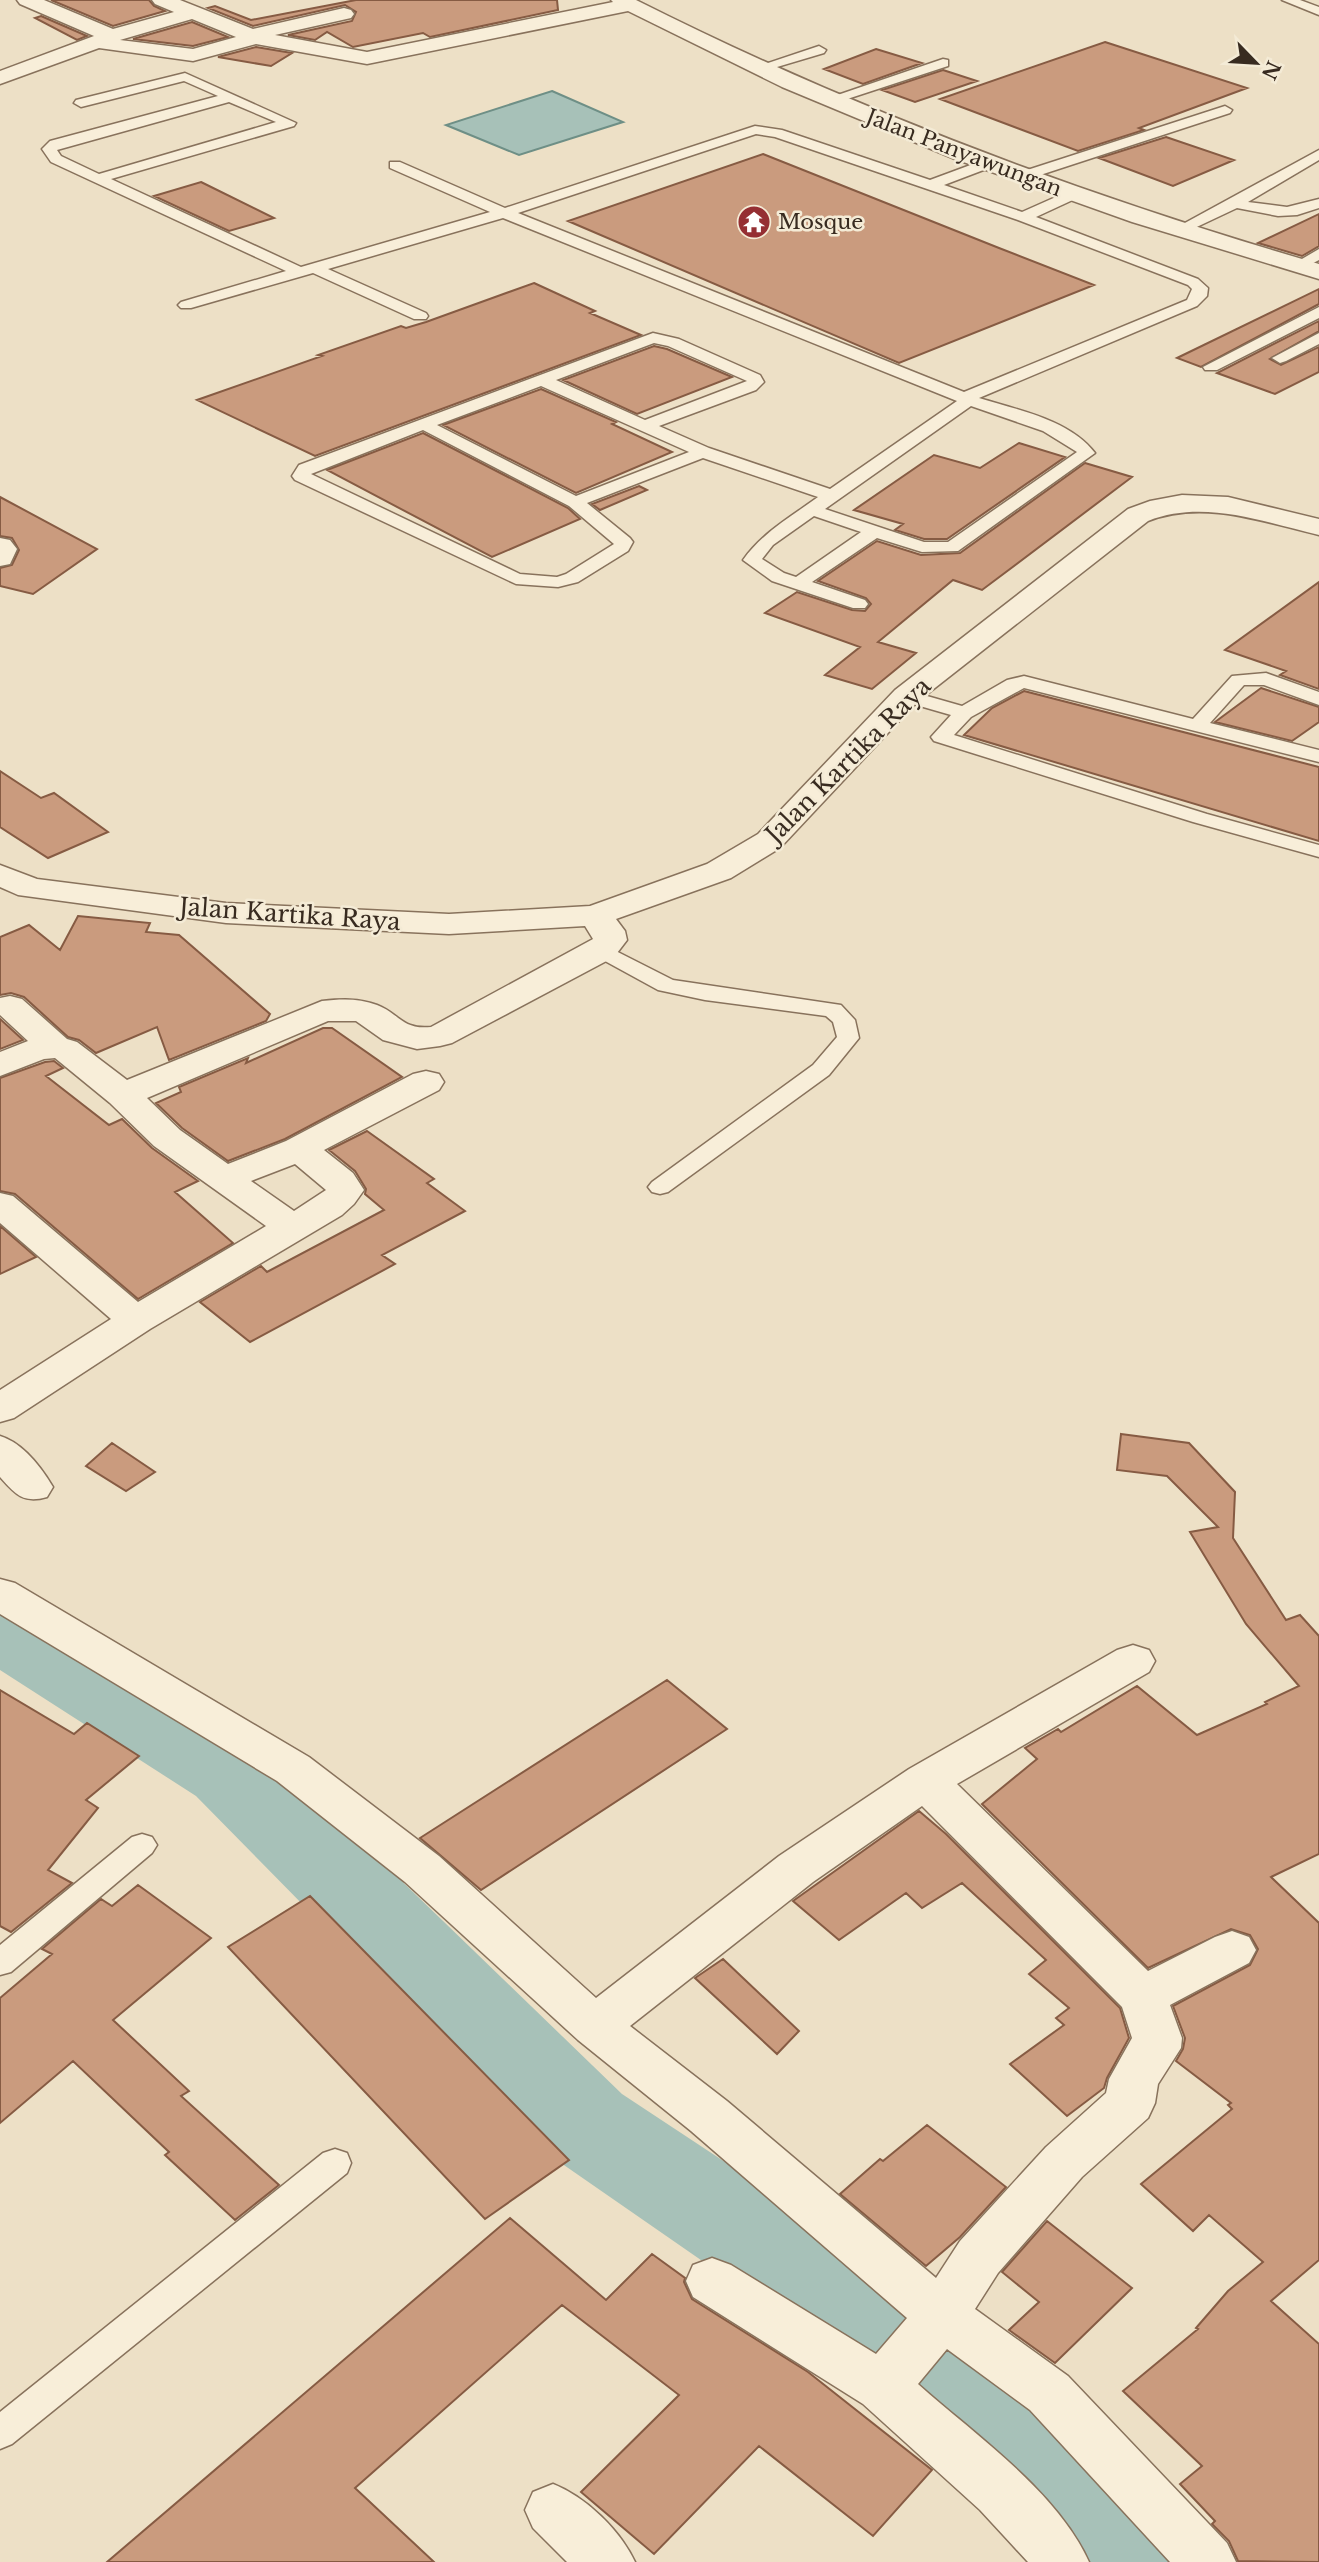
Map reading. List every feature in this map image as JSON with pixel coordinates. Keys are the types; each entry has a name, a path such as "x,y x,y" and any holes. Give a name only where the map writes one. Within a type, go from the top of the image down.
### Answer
{"street":[{"path":"27,0 104,40 193,55 252,36 344,15"},
{"path":"162,0 252,36 367,58 625,2"},
{"name":"Jalan Panyawungan","path":"625,2 830,100 989,163 1072,195 1308,269"},
{"path":"0,78 190,11 220,4"},
{"path":"10,51 42,61"},
{"name":"Jalan Kartika Raya","path":"0,875 30,888 113,901 240,914 449,924 594,916 719,871 769,841 906,696 1117,531 1155,506 1177,502 1205,502 1319,527"},
{"path":"0,546 3,549 0,558"},
{"path":"0,908 30,888"},
{"path":"123,1096 322,1011 347,1009 368,1013 394,1032 417,1039 440,1036 602,950 610,940 608,931 594,916"},
{"path":"10,1006 54,1046"},
{"path":"0,1065 41,1048 54,1046 65,1049 123,1096 167,1138 292,1227"},
{"path":"86,1068 198,1063"},
{"path":"223,1179 299,1149 426,1082"},
{"path":"0,1409 136,1320 341,1197 345,1189 340,1181 299,1149"},
{"path":"0,1204 136,1320"},
{"path":"0,1450 32,1486"},
{"path":"0,1594 293,1769 422,1869 595,2026 709,2116 940,2318 1049,2392 1208,2562"},
{"path":"595,2026 796,1869 925,1781 1133,1661"},
{"path":"890,2377 940,2318 979,2257 1064,2162 1130,2104 1133,2079 1156,2048 1157,2038 1143,1997 925,1781"},
{"path":"1143,1997 1232,1950"},
{"path":"712,2281 890,2377 1051,2546 1060,2562"},
{"path":"553,2510 606,2562"}],"lane":[{"path":"1288,0 1319,11"},
{"path":"760,68 819,50"},
{"path":"830,100 943,64"},
{"path":"81,103 185,77 289,123 99,178"},
{"path":"231,97 55,144 49,149 56,159 297,271"},
{"path":"1023,176 1225,110"},
{"path":"186,304 503,213 755,130 777,133 931,185 1193,282 1200,288 1199,296 1192,303 966,399 809,509 767,541 752,560 778,577 859,604"},
{"path":"1179,230 1236,203 1319,154"},
{"path":"931,185 989,163"},
{"path":"395,165 503,213 966,399 1054,430 1078,442 1087,453 952,547 922,547 809,509"},
{"path":"1023,218 1072,195"},
{"path":"1236,203 1281,213 1300,211 1319,203"},
{"path":"1308,269 1319,254"},
{"path":"314,268 420,316"},
{"path":"1211,367 1319,312"},
{"path":"425,425 575,502 624,542 622,547 572,578 558,582 516,579 301,477 305,468 653,338 673,342 754,378 756,382 750,387 643,426"},
{"path":"1280,358 1319,338"},
{"path":"542,380 703,452 829,495"},
{"path":"575,502 703,452"},
{"path":"799,583 873,532"},
{"path":"1197,726 1239,680 1266,679 1319,699"},
{"path":"1319,756 1024,682 1014,684 964,713 941,737 1200,818 1319,851"},
{"path":"906,696 964,713"},
{"path":"602,950 666,985 705,993 833,1010 844,1020 848,1038 821,1070 660,1187"},
{"path":"0,1963 142,1845"},
{"path":"0,2433 335,2163"}],"water":[{"path":"552,91 623,122 519,155 446,125"}],"building":[{"path":"51,0 149,0 154,6 165,11 113,26"},
{"path":"356,0 557,0 558,10 430,37 423,33 353,47 327,32 315,40 288,35 352,21 356,12 345,5 253,26 208,8 215,6 251,20"},
{"path":"41,16 87,36 77,40 35,18"},
{"path":"192,22 228,37 193,46 133,39"},
{"path":"1105,42 1247,88 1139,128 1144,130 1078,151 940,99"},
{"path":"256,47 292,53 271,66 218,57"},
{"path":"876,49 922,63 863,84 824,69"},
{"path":"943,70 977,81 915,102 882,90"},
{"path":"1166,137 1234,160 1173,186 1099,158"},
{"path":"763,154 1094,285 899,363 568,221"},
{"path":"201,182 274,218 229,231 154,196"},
{"path":"1319,214 1319,246 1302,256 1258,243"},
{"path":"534,283 595,311 590,313 641,335 315,456 197,400 401,326 406,328 426,322"},
{"path":"1319,289 1319,304 1201,367 1177,358"},
{"path":"1319,321 1319,331 1270,359 1281,365 1319,347 1319,372 1275,394 1217,373"},
{"path":"654,346 732,377 637,414 563,380"},
{"path":"541,389 616,422 612,424 672,452 576,493 443,425"},
{"path":"423,433 568,508 580,519 492,557 327,470"},
{"path":"1019,443 1065,457 947,539 924,539 895,530 903,524 854,510 934,455 980,468"},
{"path":"1085,463 1132,477 982,590 953,580 878,642 916,653 872,689 825,675 860,647 765,613 797,592 852,610 865,611 871,604 866,598 818,581 877,541 921,555 960,553"},
{"path":"639,486 647,490 600,510 592,504"},
{"path":"0,497 97,549 33,594 0,586 0,568 12,565 19,550 12,538 0,536"},
{"path":"1319,582 1319,689 1280,675 1286,671 1225,650"},
{"path":"1261,688 1319,707 1319,722 1292,741 1215,722"},
{"path":"1024,691 1319,767 1319,841 964,735 992,708"},
{"path":"0,771 41,798 54,793 108,832 48,858 0,827"},
{"path":"78,916 150,923 146,932 179,935 270,1014 266,1021 169,1060 157,1027 96,1053 79,1040 68,1037 24,997 11,993 0,995 0,937 29,925 60,950"},
{"path":"0,1019 23,1040 0,1049"},
{"path":"323,1028 332,1028 402,1077 285,1139 228,1161 182,1128 156,1103 181,1092 179,1087 248,1058 246,1063"},
{"path":"54,1061 63,1068 46,1076 109,1125 122,1119 152,1148 198,1181 175,1192 233,1243 138,1299 15,1194 0,1191 0,1078"},
{"path":"367,1131 434,1179 427,1183 465,1211 382,1255 395,1264 250,1342 200,1302 261,1266 267,1272 384,1210 365,1194 366,1189 355,1171 329,1150"},
{"path":"0,1226 36,1257 0,1274"},
{"path":"1121,1434 1189,1443 1235,1492 1233,1538 1286,1620 1300,1615 1319,1636 1319,1854 1271,1877 1319,1923 1319,2260 1271,2301 1319,2344 1319,2562 1238,2561 1229,2541 1212,2524 1215,2521 1180,2484 1202,2466 1123,2391 1198,2329 1196,2328 1228,2291 1263,2262 1209,2215 1193,2231 1141,2184 1232,2109 1228,2105 1231,2103 1176,2061 1183,2049 1185,2038 1173,2006 1250,1965 1258,1949 1250,1935 1231,1929 1148,1968 982,1804 1037,1759 1025,1748 1058,1729 1061,1732 1137,1686 1197,1735 1267,1704 1265,1702 1299,1686 1246,1624 1190,1532 1218,1527 1167,1476 1117,1470"},
{"path":"112,1443 155,1472 126,1491 86,1466"},
{"path":"667,1680 727,1729 481,1890 420,1838"},
{"path":"0,1690 74,1734 87,1723 139,1756 86,1800 98,1808 48,1870 72,1883 11,1932 0,1926"},
{"path":"919,1811 946,1834 1120,2008 1129,2038 1104,2088 1067,2116 1010,2064 1064,2025 1056,2018 1069,2008 1029,1974 1046,1960 962,1883 922,1908 906,1893 839,1940 793,1901"},
{"path":"138,1885 211,1938 113,2020 189,2091 181,2096 279,2185 235,2220 165,2155 169,2152 73,2061 0,2123 0,1998 52,1954 42,1949 101,1899 112,1906"},
{"path":"310,1896 569,2160 485,2219 228,1947"},
{"path":"723,1959 799,2031 777,2054 695,1978"},
{"path":"927,2125 1006,2187 960,2237 926,2266 840,2194 880,2159 883,2161"},
{"path":"510,2218 606,2300 652,2254 685,2278 684,2282 692,2299 808,2372 932,2470 873,2536 759,2446 654,2554 581,2492 679,2395 562,2305 355,2488 434,2562 107,2562"},
{"path":"1047,2221 1132,2288 1055,2363 1009,2330 1039,2302 1002,2272"}],"waterway":[{"path":"0,1627 229,1771 585,2124 749,2235 995,2426 1111,2562"}],"place":[{"name":"Mosque","path":"754,222"}]}
